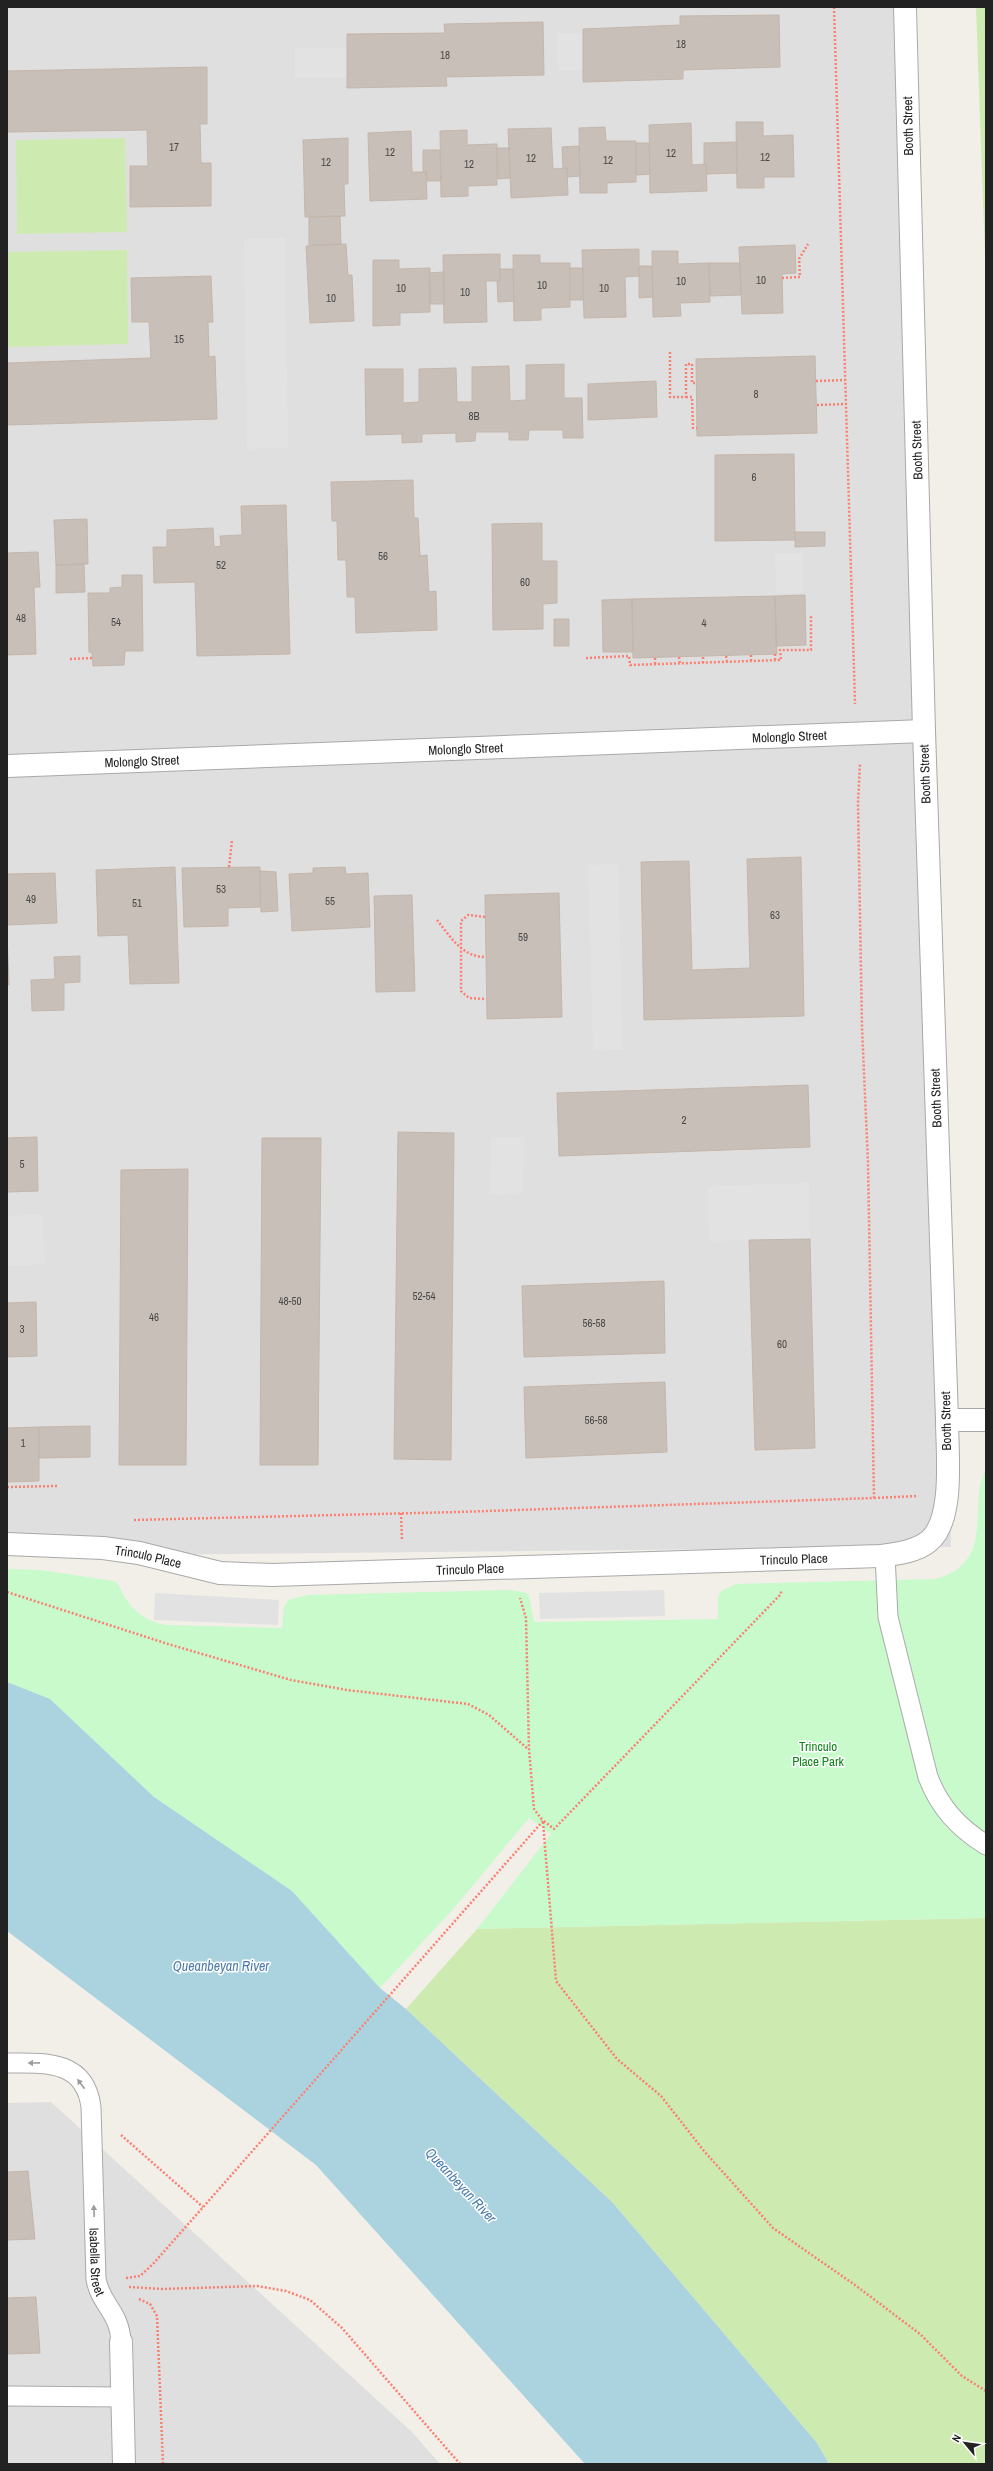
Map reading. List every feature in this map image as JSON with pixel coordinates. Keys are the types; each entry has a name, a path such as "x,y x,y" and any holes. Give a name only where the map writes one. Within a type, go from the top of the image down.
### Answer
{"street":[{"name":"Booth Street","path":"905,7 924,731 947,1420 946,1494 942,1519 932,1537"},
{"name":"Molonglo Street","path":"7,766 924,731"},
{"path":"947,1420 986,1420"},
{"name":"Trinculo Place","path":"7,1544 103,1548 139,1553 200,1569 240,1575 515,1569 885,1555 908,1550 924,1544 932,1537"},
{"name":"Isabella Street","path":"121,2342 124,2464"}],"lane":[{"path":"885,1555 888,1617 928,1777 936,1797 945,1812 956,1824 986,1845"},
{"name":"Isabella Street","path":"7,2064 48,2063 60,2066 76,2077 90,2100 97,2283 102,2295 117,2318 120,2327 121,2342"},
{"path":"7,2396 122,2397"}],"path":[{"path":"834,7 845,380 860,769 858,804 862,1027 868,1163 874,1498"},
{"path":"782,278 800,277 799,259 808,244"},
{"path":"670,352 670,397 692,397 693,428 697,428"},
{"path":"686,397 686,364 692,364 692,383 696,383"},
{"path":"816,381 845,380"},
{"path":"817,405 846,404"},
{"path":"586,658 629,656 630,665 781,660 780,650 812,650 811,615"},
{"path":"775,654 775,660"},
{"path":"751,655 751,661"},
{"path":"703,656 703,663"},
{"path":"726,656 727,662"},
{"path":"679,657 680,664"},
{"path":"70,659 92,658"},
{"path":"655,658 655,665"},
{"path":"229,867 232,840"},
{"path":"485,917 468,915 461,921 461,991 469,998 486,999"},
{"path":"437,920 461,949 476,957 485,957"},
{"path":"7,1487 57,1486"},
{"path":"126,1520 458,1512 874,1498 946,1494"},
{"path":"515,1569 516,1594 523,1602 526,1618 529,1749 534,1809 544,1821 554,1828 781,1594 781,1585"},
{"path":"7,1592 168,1644 291,1680 347,1690 468,1704 489,1714 529,1749"},
{"path":"97,2283 140,2276 203,2207 544,1821"},
{"path":"544,1821 556,1981 617,2058 661,2096 704,2151 773,2228 855,2285 920,2334 962,2376 986,2391"},
{"path":"118,2133 203,2207"},
{"path":"124,2286 163,2289 257,2286 286,2291 310,2300 342,2328 460,2464"},
{"path":"158,2325 163,2464"}],"shaded area":[{"path":"7,7 907,7 951,1547 7,1556"},
{"path":"557,33 583,33 583,70 558,71"},
{"path":"295,48 347,48 347,77 295,77"},
{"path":"285,238 288,448 247,449 244,239"},
{"path":"775,553 803,553 803,593 776,593"},
{"path":"618,864 623,1049 593,1051 588,865"},
{"path":"491,1137 525,1137 522,1194 489,1195"},
{"path":"809,1183 810,1239 709,1241 708,1186"},
{"path":"42,1214 45,1264 7,1266 7,1216"},
{"path":"664,1590 665,1616 540,1619 539,1593"},
{"path":"155,1593 279,1600 278,1625 154,1620"},
{"path":"51,2102 412,2432 440,2464 7,2464 7,2103"}],"green space":[{"path":"976,7 986,7 986,285"},
{"path":"125,138 127,232 17,234 16,140"},
{"path":"127,250 128,344 7,347 7,252"},
{"name":"Trinculo Place Park","path":"986,1469 986,1918 477,1929 551,1834 529,1818 455,1907 380,1988 292,1891 154,1797 50,1699 7,1682 7,1569 40,1570 114,1581 119,1585 128,1602 137,1612 153,1622 166,1625 282,1628 284,1607 288,1600 308,1595 507,1590 524,1592 529,1595 534,1622 718,1619 718,1597 721,1591 736,1584 936,1579 956,1570 966,1560 973,1549 976,1536 981,1481"},
{"path":"986,1918 986,2464 829,2464 817,2443 613,2203 406,2009 477,1929"}],"water":[{"name":"Queanbeyan River","path":"7,1682 50,1699 154,1797 292,1891 380,1988 406,2009 613,2203 817,2443 829,2464 585,2464 316,2165 7,1931"}],"building":[{"path":"779,15 780,67 683,70 683,79 583,82 583,29 680,25 680,16"},
{"path":"543,22 544,75 446,77 447,86 347,88 347,34 445,33 444,24"},
{"path":"207,67 207,124 200,124 201,163 211,163 211,206 130,207 130,166 148,166 147,130 7,132 7,71"},
{"path":"736,122 763,122 763,136 793,135 794,177 764,177 764,188 737,188"},
{"path":"691,123 692,165 706,164 707,191 650,193 649,125"},
{"path":"605,127 606,141 636,141 636,182 607,183 607,193 580,193 579,128"},
{"path":"551,128 553,169 567,168 568,195 511,198 508,129"},
{"path":"467,130 467,145 497,144 497,185 468,186 468,196 441,197 440,131"},
{"path":"411,131 412,172 426,172 427,199 370,201 368,133"},
{"path":"348,138 348,184 344,184 345,216 305,217 303,140"},
{"path":"737,142 737,173 707,174 706,164 704,164 704,143"},
{"path":"636,143 649,143 650,174 636,175"},
{"path":"579,146 580,176 567,177 567,168 563,168 562,147"},
{"path":"497,148 509,148 510,178 498,179"},
{"path":"423,150 440,150 441,181 427,181 426,172 423,172"},
{"path":"340,216 341,244 309,245 309,217"},
{"path":"346,244 348,275 352,275 354,321 310,323 306,246"},
{"path":"795,245 796,273 782,274 783,313 742,314 739,247"},
{"path":"639,249 639,276 625,277 626,317 584,318 582,250"},
{"path":"652,251 678,251 678,264 709,263 710,302 680,303 681,316 653,317"},
{"path":"500,254 500,281 486,281 487,322 444,323 443,255"},
{"path":"513,255 540,255 540,263 570,263 570,307 541,308 541,320 514,321"},
{"path":"373,260 399,260 399,269 430,268 430,312 400,313 400,325 373,326"},
{"path":"709,263 740,263 741,295 710,296"},
{"path":"639,266 652,266 653,297 639,298"},
{"path":"570,268 583,268 583,300 570,300"},
{"path":"500,269 513,269 514,301 498,302 497,281 500,281"},
{"path":"444,272 444,304 430,304 429,273"},
{"path":"211,276 213,322 208,322 209,357 215,356 217,419 7,425 7,363 151,358 149,322 132,322 131,278"},
{"path":"815,356 817,433 697,436 696,359"},
{"path":"564,364 564,398 582,398 583,438 563,438 563,430 529,430 528,440 509,440 509,432 476,432 475,441 456,442 456,433 422,434 422,442 402,443 402,434 366,435 365,369 403,369 403,403 419,402 419,369 456,368 457,402 472,402 472,367 509,366 510,401 526,400 526,365"},
{"path":"656,381 657,417 588,420 588,384"},
{"path":"794,454 795,540 715,541 715,455"},
{"path":"413,480 414,518 418,518 420,556 427,555 429,592 436,591 437,630 356,633 355,597 347,597 346,560 338,560 337,521 332,521 331,482"},
{"path":"286,505 290,654 197,656 195,582 154,583 153,547 167,547 167,530 213,528 214,547 221,546 220,536 242,535 241,506"},
{"path":"87,519 88,564 56,565 54,520"},
{"path":"542,523 542,561 557,561 557,603 543,604 543,629 493,630 492,524"},
{"path":"795,532 825,532 825,546 795,547"},
{"path":"38,552 40,587 34,587 36,654 7,655 7,553"},
{"path":"84,564 85,592 56,593 56,565"},
{"path":"122,575 142,575 143,651 125,651 124,665 93,666 92,653 89,652 88,593 110,593 110,588 122,587"},
{"path":"805,595 806,645 776,646 775,596"},
{"path":"775,596 777,654 633,658 632,599"},
{"path":"632,599 633,652 603,652 602,600"},
{"path":"554,619 569,619 569,646 554,646"},
{"path":"801,857 804,1016 644,1020 641,862 689,861 692,970 750,968 747,859"},
{"path":"175,867 179,983 130,984 128,935 98,936 96,870"},
{"path":"260,867 260,907 228,908 228,926 184,927 182,868"},
{"path":"345,867 346,874 368,873 370,927 292,931 289,874 313,873 313,868"},
{"path":"260,871 276,872 278,911 261,912"},
{"path":"55,873 57,923 7,925 7,874"},
{"path":"559,893 562,1017 487,1019 485,895"},
{"path":"412,895 415,991 376,992 374,896"},
{"path":"7,933 9,985 7,985"},
{"path":"80,956 80,982 64,983 64,1010 32,1011 31,980 55,979 54,957"},
{"path":"808,1085 810,1147 559,1156 557,1093"},
{"path":"398,1132 454,1133 451,1460 394,1459"},
{"path":"37,1137 38,1191 7,1192 7,1138"},
{"path":"262,1138 321,1138 318,1465 260,1465"},
{"path":"188,1169 186,1465 119,1465 121,1170"},
{"path":"810,1239 815,1448 755,1450 749,1240"},
{"path":"664,1281 665,1353 524,1357 522,1286"},
{"path":"36,1302 37,1356 7,1357 7,1303"},
{"path":"665,1382 667,1452 526,1458 524,1387"},
{"path":"90,1426 90,1457 39,1458 39,1427"},
{"path":"39,1427 39,1481 7,1482 7,1428"},
{"path":"28,2171 35,2239 7,2240 7,2172"},
{"path":"36,2297 40,2353 7,2354 7,2298"}]}
